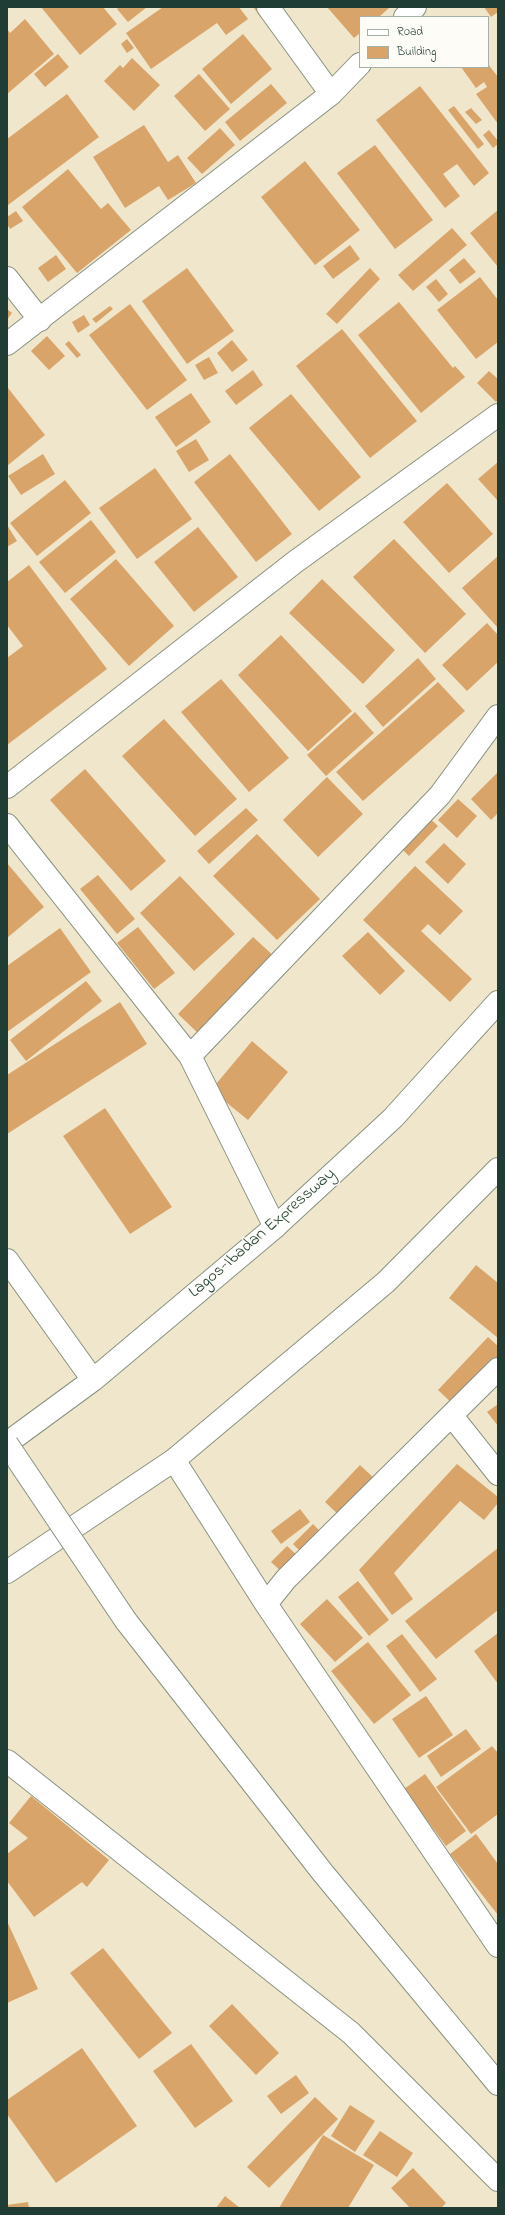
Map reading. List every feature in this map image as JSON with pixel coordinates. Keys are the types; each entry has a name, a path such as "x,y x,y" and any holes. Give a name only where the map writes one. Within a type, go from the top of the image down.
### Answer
{"main road":[{"path":"268,7 330,94"},
{"path":"406,16 415,7"},
{"path":"7,344 40,320 330,94 359,65"},
{"path":"7,278 40,320"},
{"path":"7,787 295,562 498,415"},
{"path":"190,1056 440,795 498,716"},
{"path":"7,825 190,1056 275,1227"},
{"name":"Lagos-Ibadan Expressway","path":"7,1443 93,1380 275,1227 393,1118 498,1002"},
{"path":"7,1572 174,1460 386,1282 498,1169"},
{"path":"7,1260 93,1380"},
{"path":"266,1604 286,1579 498,1369"},
{"path":"452,1416 498,1474"},
{"path":"7,1443 126,1621 323,1872 498,2084"},
{"path":"174,1460 266,1604 498,1946"},
{"path":"10,1766 351,2033 498,2180"}],"building":[{"path":"41,7 103,7 117,24 80,55"},
{"path":"120,7 147,7 128,22 117,9"},
{"path":"163,7 239,7 248,19 226,35 217,23 151,69 126,33"},
{"path":"261,7 267,14 261,18 254,8"},
{"path":"327,7 389,8 380,16 359,16 359,34 354,38"},
{"path":"484,7 498,7 498,12 491,17"},
{"path":"25,19 54,54 7,94 7,29 10,33"},
{"path":"243,34 272,69 231,104 202,69"},
{"path":"127,39 134,48 127,53 121,44"},
{"path":"58,54 69,67 45,87 34,74"},
{"path":"132,58 160,85 134,111 104,81 120,65 123,68"},
{"path":"489,65 498,77 498,124 476,94 487,87 484,82 476,88 462,68 489,68"},
{"path":"199,74 230,109 205,131 174,96"},
{"path":"271,84 287,103 240,141 225,122"},
{"path":"420,86 489,173 474,186 457,164 443,174 460,196 445,208 376,120"},
{"path":"67,94 99,137 8,205 7,139"},
{"path":"454,106 484,144 478,149 448,110"},
{"path":"471,108 482,120 476,124 465,112"},
{"path":"144,125 168,162 178,155 196,183 168,200 159,186 125,208 93,157"},
{"path":"220,128 235,145 202,174 187,158"},
{"path":"489,130 498,141 498,144 493,148 483,135"},
{"path":"375,145 433,220 395,249 337,173"},
{"path":"305,161 360,230 315,265 261,197"},
{"path":"68,169 101,209 108,203 131,230 77,273 22,207"},
{"path":"498,210 498,267 470,233"},
{"path":"16,211 23,221 10,229 7,224 7,217"},
{"path":"452,228 467,245 413,291 398,275"},
{"path":"350,245 360,259 333,279 323,266"},
{"path":"56,255 66,269 48,282 38,268"},
{"path":"464,258 476,272 460,284 449,270"},
{"path":"187,268 234,331 187,364 142,301"},
{"path":"370,268 380,279 337,324 326,314"},
{"path":"480,277 498,300 498,342 476,359 437,310"},
{"path":"436,279 448,294 439,302 426,287"},
{"path":"399,302 453,368 455,366 465,377 421,413 358,335"},
{"path":"130,304 187,380 147,410 89,335"},
{"path":"110,306 113,309 96,323 92,319"},
{"path":"7,309 12,313 7,320"},
{"path":"84,315 90,325 78,333 72,322"},
{"path":"342,329 417,421 370,458 296,366"},
{"path":"47,336 65,356 49,370 31,351"},
{"path":"232,340 248,360 232,372 217,353"},
{"path":"69,341 81,355 77,358 65,344"},
{"path":"209,357 218,373 204,380 195,365"},
{"path":"253,370 263,385 236,405 225,391"},
{"path":"489,371 498,379 498,400 496,402 477,383"},
{"path":"8,388 45,435 7,466 7,389"},
{"path":"191,393 211,422 176,447 155,417"},
{"path":"291,394 361,477 319,511 249,428"},
{"path":"196,439 209,460 189,472 176,451"},
{"path":"43,454 55,474 21,495 8,476"},
{"path":"230,454 292,534 256,562 194,482"},
{"path":"498,462 498,501 478,479"},
{"path":"155,468 192,519 137,559 99,508"},
{"path":"65,480 91,513 37,556 10,523"},
{"path":"447,483 493,534 449,573 403,522"},
{"path":"91,520 116,552 65,593 39,562"},
{"path":"7,525 17,541 7,547"},
{"path":"198,527 238,577 194,612 154,562"},
{"path":"394,539 466,614 425,653 353,577"},
{"path":"498,556 498,628 462,588"},
{"path":"116,559 174,626 129,666 70,599"},
{"path":"29,565 107,669 7,745 7,658 23,646 7,625 7,582"},
{"path":"322,579 395,650 363,684 289,613"},
{"path":"487,623 498,635 498,662 467,691 442,665"},
{"path":"281,635 352,711 308,751 238,675"},
{"path":"418,658 436,679 383,727 365,706"},
{"path":"221,679 289,758 249,792 181,712"},
{"path":"438,682 465,711 363,801 336,772"},
{"path":"355,712 374,733 326,776 307,755"},
{"path":"164,719 237,799 195,836 122,756"},
{"path":"85,769 166,861 131,891 50,800"},
{"path":"498,772 498,813 491,820 471,799"},
{"path":"327,777 363,814 318,857 283,820"},
{"path":"458,799 477,816 457,838 438,820"},
{"path":"246,808 258,820 209,864 197,851"},
{"path":"426,815 438,826 409,856 398,845"},
{"path":"257,834 320,899 277,940 213,876"},
{"path":"444,843 466,864 448,884 425,862"},
{"path":"7,863 44,907 7,938"},
{"path":"415,866 463,911 440,935 428,924 421,931 472,979 450,1002 363,920"},
{"path":"98,875 135,919 117,934 80,889"},
{"path":"180,876 235,934 194,971 140,913"},
{"path":"138,927 175,973 154,989 117,943"},
{"path":"60,928 91,972 7,1032 7,966"},
{"path":"368,932 405,971 380,995 342,956"},
{"path":"253,937 276,958 201,1036 178,1014"},
{"path":"86,981 102,1001 26,1061 10,1040"},
{"path":"120,1002 147,1044 7,1134 7,1075"},
{"path":"252,1041 288,1072 248,1120 211,1090"},
{"path":"105,1108 172,1207 130,1234 63,1136"},
{"path":"476,1265 498,1283 498,1338 449,1298"},
{"path":"488,1337 498,1346 498,1363 457,1408 438,1390"},
{"path":"498,1404 498,1426 487,1412"},
{"path":"457,1464 498,1497 498,1503 484,1520 460,1501 394,1573 413,1599 392,1615 359,1570"},
{"path":"360,1465 377,1481 342,1518 325,1502"},
{"path":"300,1509 310,1522 281,1544 271,1531"},
{"path":"313,1524 326,1537 306,1557 293,1544"},
{"path":"287,1546 300,1558 284,1574 271,1562"},
{"path":"498,1548 498,1610 436,1659 405,1621"},
{"path":"358,1581 389,1620 369,1636 338,1597"},
{"path":"327,1599 363,1638 335,1662 300,1624"},
{"path":"498,1633 498,1684 474,1651"},
{"path":"402,1634 437,1679 420,1692 386,1646"},
{"path":"368,1642 411,1695 374,1724 331,1671"},
{"path":"426,1696 453,1735 419,1758 392,1719"},
{"path":"466,1729 481,1749 441,1777 427,1756"},
{"path":"492,1746 498,1753 498,1814 471,1834 436,1787"},
{"path":"425,1774 466,1831 446,1846 404,1789"},
{"path":"31,1796 109,1860 87,1887 82,1882 34,1917 7,1881 7,1854 28,1838 9,1823"},
{"path":"476,1834 498,1864 498,1915 450,1854"},
{"path":"7,1921 38,1989 7,2003"},
{"path":"103,1948 172,2033 139,2059 70,1973"},
{"path":"232,2004 279,2053 256,2075 209,2026"},
{"path":"191,2044 233,2101 195,2128 153,2071"},
{"path":"82,2048 137,2126 56,2183 7,2114 7,2100"},
{"path":"296,2075 309,2093 281,2114 267,2096"},
{"path":"315,2097 338,2119 269,2188 247,2167"},
{"path":"350,2105 375,2121 355,2152 331,2136"},
{"path":"380,2131 413,2153 397,2177 363,2155"},
{"path":"323,2135 374,2165 348,2208 279,2208"},
{"path":"413,2168 446,2203 441,2208 410,2208 391,2188"},
{"path":"225,2196 240,2208 216,2208"},
{"path":"28,2202 29,2208 7,2208 7,2205"}]}
